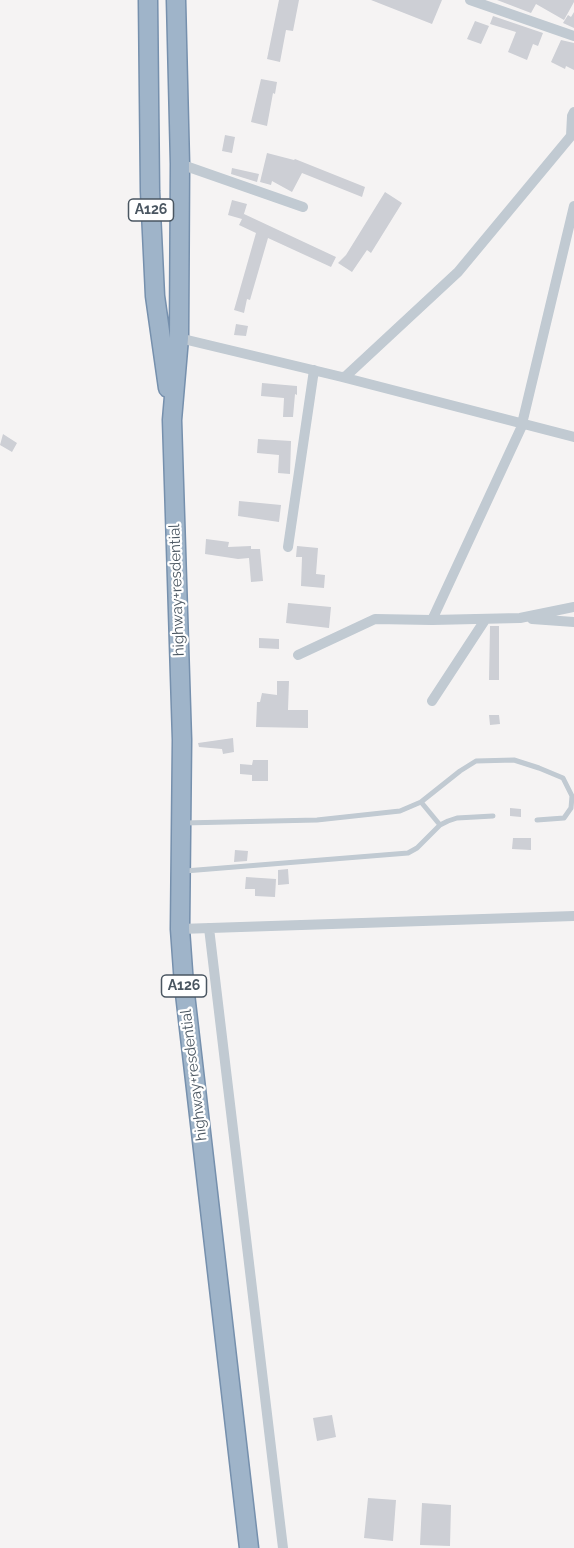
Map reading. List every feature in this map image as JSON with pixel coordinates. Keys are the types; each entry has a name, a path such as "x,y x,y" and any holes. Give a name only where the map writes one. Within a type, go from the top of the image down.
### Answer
{"highway":[{"name":"A126","path":"148,0 150,190 155,296 172,420"},
{"name":"A126","path":"172,420 178,338 180,164 176,0"},
{"name":"highway+resdential","path":"172,420 182,741 180,929 184,985 249,1548"}],"street":[{"path":"470,0 574,36"},
{"path":"342,377 346,376 450,280 573,136 572,116 574,112"},
{"path":"180,164 303,207"},
{"path":"432,620 522,423 574,206"},
{"path":"178,338 314,370 574,437"},
{"path":"288,547 314,370"},
{"path":"520,618 574,606"},
{"path":"298,655 375,619 520,618 574,622"},
{"path":"432,701 485,620"},
{"path":"180,929 574,916"},
{"path":"209,928 283,1548"}],"lane":[{"path":"182,823 317,820 400,811 421,802 476,761 514,760 563,778 572,796 571,808 564,818 537,819"},
{"path":"421,802 440,825"},
{"path":"180,871 408,853 417,848 440,825 457,818 493,816"}],"building":[{"path":"279,0 299,0 293,31 286,30 280,62 267,59"},
{"path":"371,0 442,0 432,24"},
{"path":"497,0 574,0 574,2 564,20 536,4 531,13"},
{"path":"574,12 574,28 563,23 568,15 571,17"},
{"path":"493,16 543,33 538,46 533,44 527,60 508,52 516,32 490,24"},
{"path":"475,21 489,26 481,44 467,39"},
{"path":"561,40 574,43 574,70 566,66 565,69 551,62"},
{"path":"261,79 277,82 267,126 251,122"},
{"path":"225,135 235,137 232,153 222,151"},
{"path":"267,153 295,159 365,187 362,197 302,173 292,192 272,181 271,185 260,182"},
{"path":"232,168 259,174 257,182 231,174"},
{"path":"385,192 402,203 371,253 367,250 352,272 338,263 346,255"},
{"path":"232,200 247,204 243,217 244,214 336,257 331,267 268,238 244,313 234,310 256,233 239,225 242,219 228,215"},
{"path":"236,324 248,326 246,336 234,335"},
{"path":"262,383 297,386 293,417 283,417 284,398 261,396"},
{"path":"3,434 17,443 12,452 0,445"},
{"path":"258,439 291,441 290,474 278,473 279,455 257,453"},
{"path":"239,501 281,505 279,522 238,516"},
{"path":"206,539 229,542 228,547 251,546 251,549 260,549 263,581 251,582 249,558 238,559 205,554"},
{"path":"297,546 318,548 316,574 325,575 324,588 301,586 302,557 296,557"},
{"path":"288,603 331,607 329,628 286,623"},
{"path":"490,626 499,626 499,680 489,680"},
{"path":"259,638 279,639 279,649 259,648"},
{"path":"277,681 289,681 288,710 308,710 308,728 256,727 257,702 260,702 262,693 277,695"},
{"path":"489,715 499,715 500,724 490,725"},
{"path":"233,738 234,752 223,754 222,749 199,747 198,743"},
{"path":"253,760 268,760 268,781 252,781 252,775 240,774 240,764 252,765"},
{"path":"510,808 521,809 521,817 510,816"},
{"path":"513,838 531,838 531,850 512,849"},
{"path":"235,850 248,851 247,861 234,862"},
{"path":"288,869 289,884 278,885 278,870"},
{"path":"246,877 276,879 275,897 255,896 255,889 245,889"},
{"path":"332,1415 336,1437 317,1441 313,1418"},
{"path":"368,1498 396,1500 393,1541 364,1538"},
{"path":"422,1503 451,1505 450,1546 420,1545"}]}
